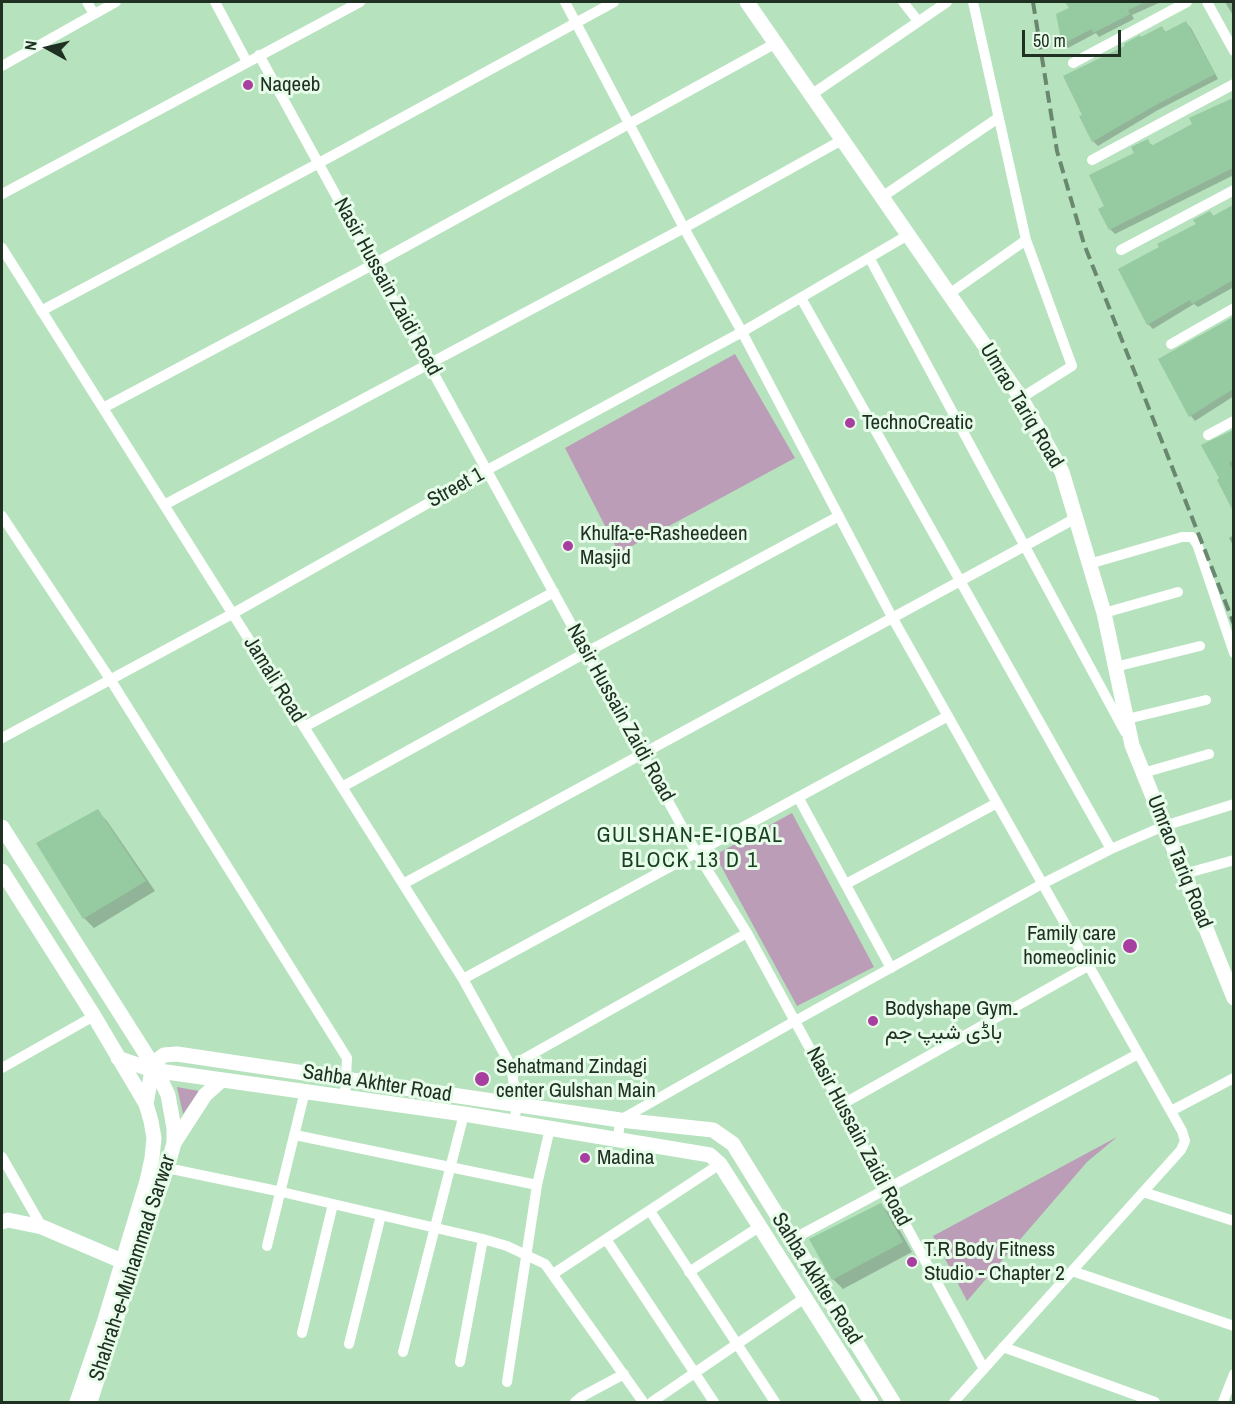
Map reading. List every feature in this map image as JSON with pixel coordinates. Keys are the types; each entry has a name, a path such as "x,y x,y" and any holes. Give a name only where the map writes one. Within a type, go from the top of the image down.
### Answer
{"main road":[{"name":"Umrao Tariq Road","path":"747,2 1021,398 1062,472 1104,613 1132,745 1233,998"},
{"name":"Shahrah-e-Muhammad Sarwar","path":"2,827 154,1069 168,1095 174,1128 174,1143 167,1168 88,1402"},
{"path":"2,871 94,1016 146,1104"},
{"name":"Sahba Akhter Road","path":"154,1069 156,1061 164,1054 190,1055 620,1120 713,1130 733,1144 893,1402"},
{"name":"Sahba Akhter Road","path":"118,1058 154,1069 464,1114 710,1155 720,1164 871,1402"},
{"path":"146,1104 154,1069"},
{"path":"174,1143 205,1095 222,1080"},
{"name":"Shahrah-e-Muhammad Sarwar","path":"88,1402 153,1158 153,1130 146,1104"},
{"path":"2,1222 8,1220 42,1227 124,1262"}],"street":[{"path":"87,2 94,15"},
{"path":"2,66 116,2"},
{"path":"214,2 247,62"},
{"path":"2,194 360,2"},
{"path":"565,2 892,617 1171,1111 1185,1141 1181,1150 954,1402"},
{"path":"41,311 614,2"},
{"path":"903,2 918,21"},
{"path":"812,94 946,2"},
{"path":"973,2 1026,240 1072,366 1021,398"},
{"path":"1073,63 1187,2"},
{"path":"1207,2 1233,51"},
{"path":"103,408 374,264 776,43"},
{"name":"Nasir Hussain Zaidi Road","path":"259,55 696,852 747,933 984,1369"},
{"path":"1092,160 1233,84"},
{"path":"882,197 998,118"},
{"path":"164,505 684,228 843,140"},
{"path":"1121,250 1233,190"},
{"name":"Street 1","path":"2,738 232,614 487,470 742,332 908,236"},
{"path":"949,294 1026,240"},
{"name":"Jamali Road","path":"2,248 463,979 511,1066 517,1104 514,1123"},
{"path":"870,259 1132,745"},
{"path":"801,298 1111,849"},
{"path":"1171,344 1233,308"},
{"path":"1208,435 1233,421"},
{"path":"2,516 110,679 347,1058 345,1096"},
{"path":"342,787 839,516"},
{"path":"403,884 1076,518"},
{"path":"1089,564 1182,537 1192,537 1197,544 1233,653"},
{"path":"304,727 554,592"},
{"path":"1104,613 1178,592"},
{"path":"1115,667 1200,646"},
{"path":"1127,719 1206,700"},
{"path":"463,979 948,716"},
{"path":"1143,773 1209,754"},
{"path":"798,797 891,968"},
{"path":"846,884 997,803"},
{"path":"618,1138 620,1120 795,1020 1042,884 1111,849 1164,826 1233,804"},
{"path":"1185,874 1233,860"},
{"path":"511,1066 747,933"},
{"path":"841,1105 1088,966"},
{"path":"2,1068 94,1016"},
{"path":"793,1239 1138,1054"},
{"path":"1171,1111 1233,1078"},
{"path":"267,1246 296,1135 305,1090"},
{"path":"404,1352 464,1114"},
{"path":"507,1382 537,1185 550,1128"},
{"path":"296,1135 537,1185"},
{"path":"2,1157 42,1227"},
{"path":"553,1274 720,1164"},
{"path":"167,1168 282,1192 507,1245 546,1264 643,1402"},
{"path":"1143,1192 1233,1221"},
{"path":"302,1333 333,1204"},
{"path":"650,1212 774,1402"},
{"path":"349,1344 381,1215"},
{"path":"690,1272 759,1227"},
{"path":"460,1362 483,1239"},
{"path":"606,1239 714,1402"},
{"path":"1072,1271 1233,1326"},
{"path":"652,1402 806,1297"},
{"path":"1004,1347 1155,1402"},
{"path":"575,1402 624,1374"},
{"path":"1223,1402 1233,1374"}],"shaded area":[{"path":"735,354 795,458 619,553 565,448"},
{"path":"792,813 874,967 797,1006 715,855"},
{"path":"177,1087 199,1091 183,1114"},
{"path":"1117,1137 1087,1162 967,1301 933,1236"}],"building":[{"path":"1065,2 1146,2 1128,10 1130,14 1093,33 1092,29 1062,44 1056,14 1069,8"},
{"path":"1186,21 1215,74 1092,142 1063,76 1125,46 1124,44 1140,35 1141,37 1162,26 1165,32"},
{"path":"1233,98 1233,168 1109,230 1098,209 1104,206 1089,175 1134,153 1131,147 1148,139 1151,146 1192,124 1189,118"},
{"path":"1233,205 1233,280 1192,304 1190,300 1147,325 1118,269 1159,247 1157,244 1196,224 1193,220 1210,211 1213,216"},
{"path":"1233,317 1233,389 1189,417 1158,359"},
{"path":"1233,430 1233,460 1229,463 1233,471 1233,511 1201,445"},
{"path":"98,809 146,881 83,919 36,843"},
{"path":"881,1203 903,1242 832,1280 809,1239"}],"railway":[{"path":"1033,2 1057,151 1084,244 1234,624"}],"place":[{"name":"Naqeeb","path":"248,85"},
{"name":"TechnoCreatic","path":"850,423"},
{"name":"Khulfa-e-Rasheedeen Masjid","path":"568,546"},
{"name":"Family care homeoclinic","path":"1130,946"},
{"name":"Bodyshape Gym۔ باڈی شیپ جم","path":"873,1021"},
{"name":"Sehatmand Zindagi center Gulshan Main","path":"482,1079"},
{"name":"Madina","path":"585,1158"},
{"name":"T.R Body Fitness Studio - Chapter 2","path":"912,1262"}],"district":[{"name":"GULSHAN-E-IQBAL BLOCK 13 D 1","path":"690,848"}]}
